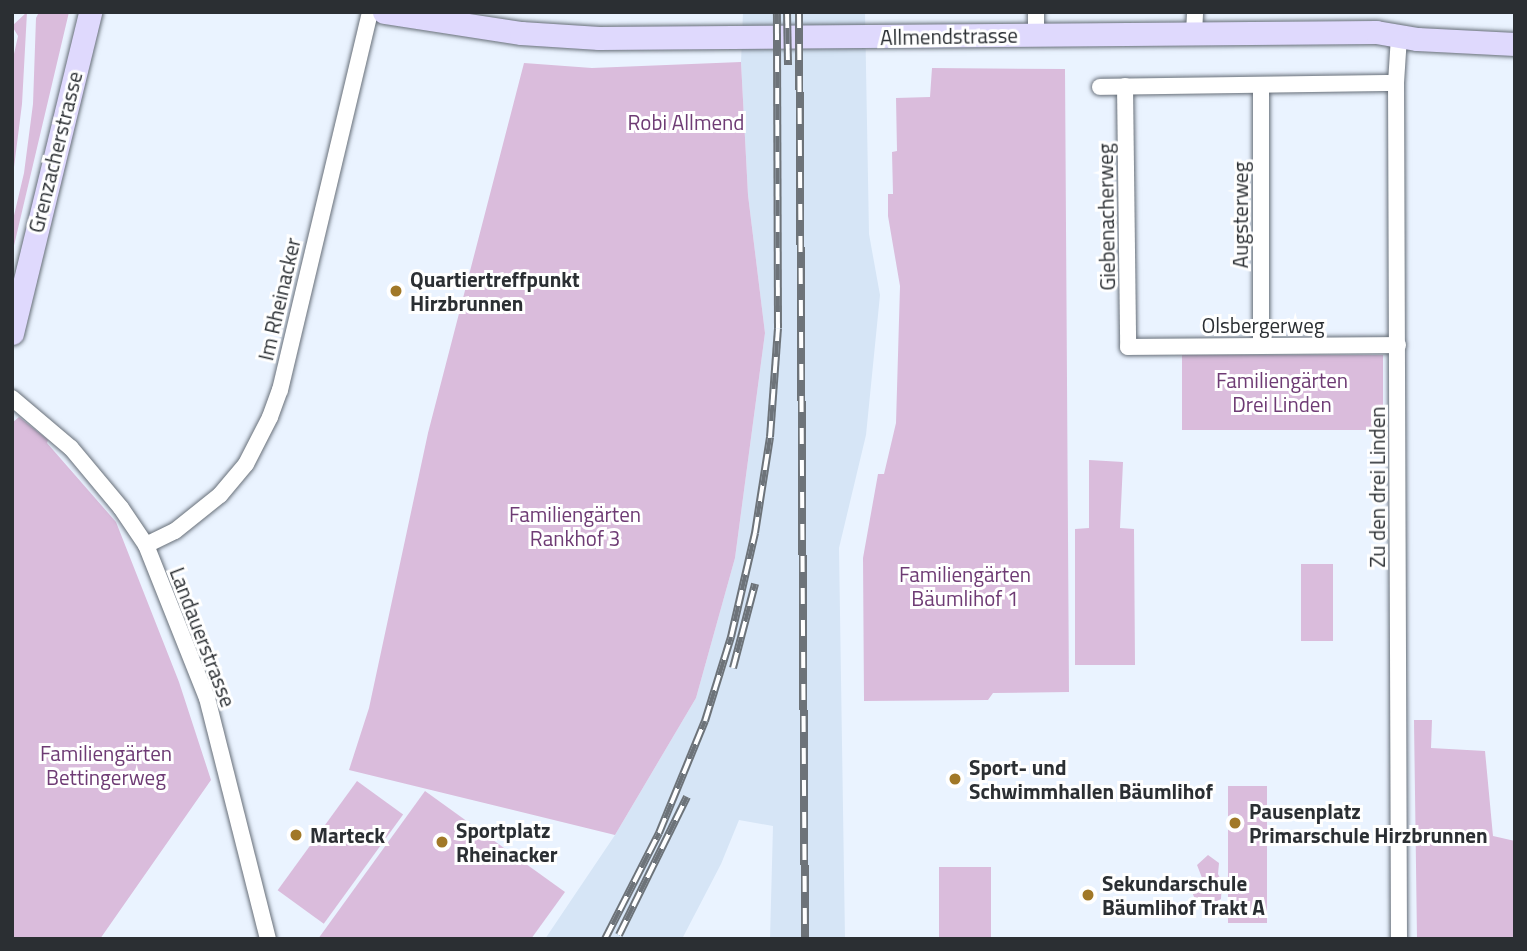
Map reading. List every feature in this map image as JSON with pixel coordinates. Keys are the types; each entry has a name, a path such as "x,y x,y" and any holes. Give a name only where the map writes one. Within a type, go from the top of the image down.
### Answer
{"street":[{"name":"Grenzacherstrasse","path":"12,332 90,12"},
{"name":"Im Rheinacker","path":"146,545 175,531 220,495 246,464 270,417 280,390 370,12"},
{"name":"Allmendstrasse","path":"384,12 495,30 599,38 866,38 1036,23 1195,23 1376,32 1515,44"},
{"name":"Zu den drei Linden","path":"1399,36 1396,83 1399,939"},
{"path":"1100,87 1396,83"},
{"name":"Augsterweg","path":"1261,85 1261,346"},
{"name":"Giebenacherweg","path":"1125,86 1128,347"},
{"name":"Olsbergerweg","path":"1128,347 1398,345"},
{"name":"Landauerstrasse","path":"12,398 71,448 121,508 146,545 207,698 268,939"}],"shaded area":[{"path":"743,12 865,12 869,234 880,295 866,435 839,548 845,939 770,939 773,826 739,820 721,864 682,939 545,939 615,835 696,698 735,558 765,333 748,195 741,62"}],"green space":[{"path":"27,12 22,104 12,183 12,63 18,36 12,26"},
{"path":"39,12 69,12 12,254 12,224 24,173 33,104 36,18"},
{"name":"Familiengärten Rankhof 3","path":"741,62 748,195 765,333 735,558 696,698 615,835 349,770 369,708 428,433 524,63 592,68"},
{"name":"Familiengärten Bäumlihof 1","path":"932,68 1065,69 1069,692 993,693 988,700 864,701 863,558 878,474 884,474 896,423 900,286 888,216 888,194 893,194 892,152 897,151 896,98 930,97"},
{"name":"Familiengärten Drei Linden","path":"1182,355 1383,355 1383,430 1182,430"},
{"name":"Familiengärten Bettingerweg","path":"19,417 48,440 47,443 116,522 179,682 211,780 100,939 12,939 12,423"},
{"path":"1089,460 1123,462 1120,528 1134,529 1135,665 1075,665 1075,529 1089,528"},
{"path":"1301,564 1333,564 1333,641 1301,641"},
{"path":"1414,720 1432,720 1431,748 1485,751 1493,836 1515,841 1515,939 1417,939"},
{"path":"357,781 403,815 324,924 278,890"},
{"path":"1228,786 1267,786 1267,923 1228,923"},
{"name":"Sportplatz Rheinacker","path":"425,791 565,892 531,939 318,939"},
{"path":"1208,855 1219,863 1218,874 1222,882 1221,899 1209,906 1196,902 1189,884 1200,888 1204,883 1197,865"},
{"path":"939,867 991,867 991,939 939,939"}],"railway":[{"path":"605,939 659,833 705,721 731,637 755,533 770,437 778,328 777,12"},
{"path":"787,12 788,65"},
{"path":"799,12 805,939"},
{"path":"733,668 755,584"},
{"path":"619,935 687,797"}],"place":[{"name":"Quartiertreffpunkt Hirzbrunnen","path":"396,291"},
{"name":"Sport- und Schwimmhallen Bäumlihof","path":"955,779"},
{"name":"Pausenplatz Primarschule Hirzbrunnen","path":"1235,823"},
{"name":"Marteck","path":"296,835"},
{"name":"Sportplatz Rheinacker","path":"442,842"},
{"name":"Sekundarschule Bäumlihof Trakt A","path":"1088,895"}],"park label":[{"name":"Robi Allmend","path":"686,122"}]}
